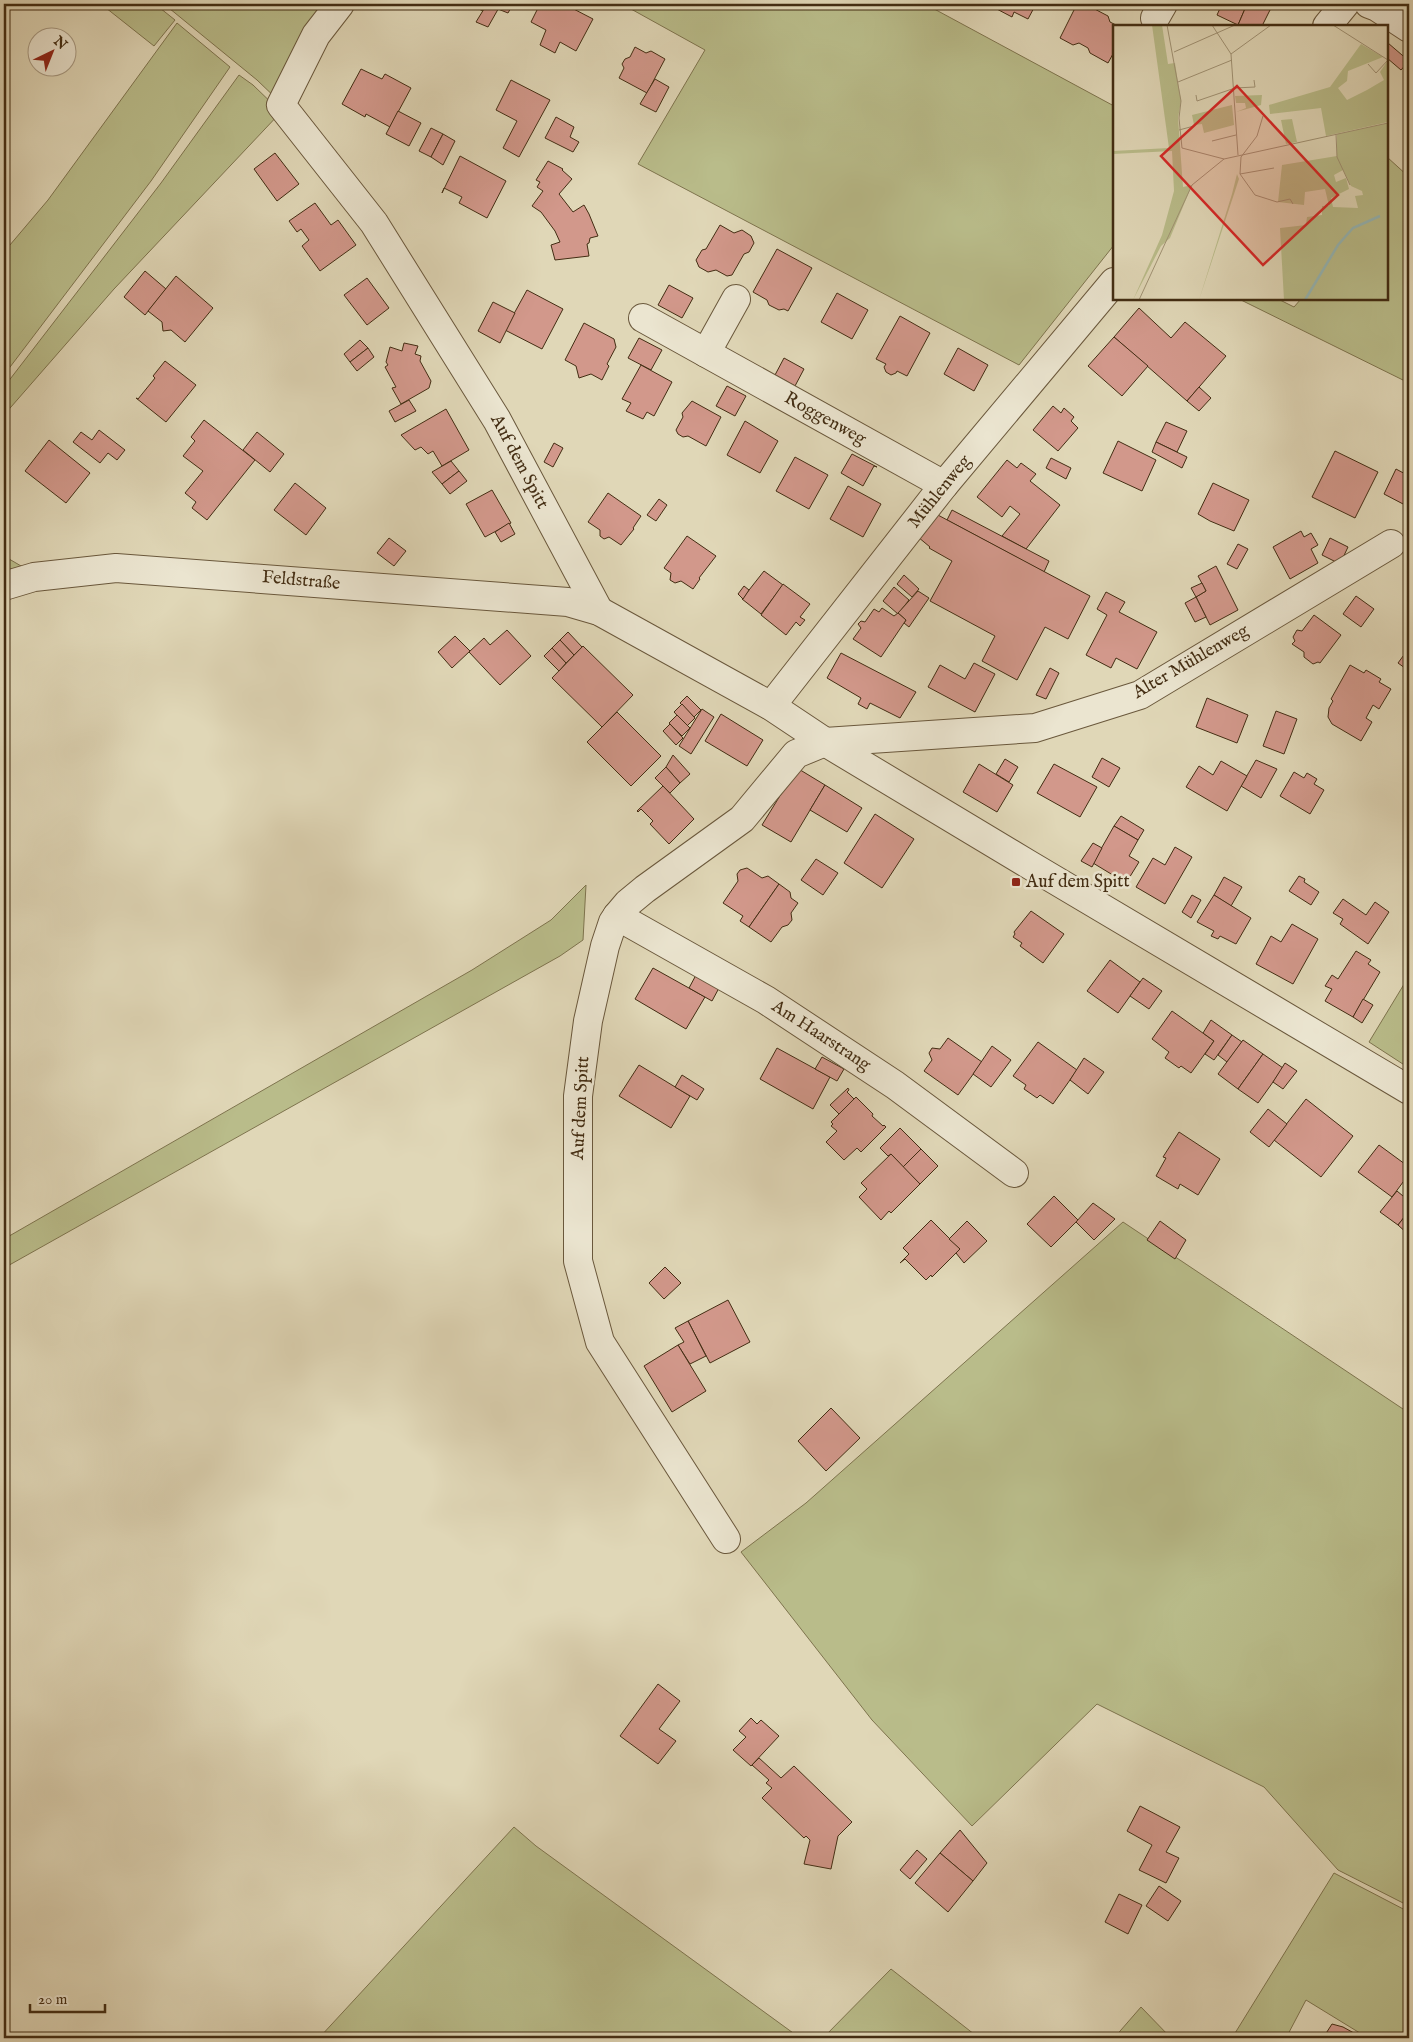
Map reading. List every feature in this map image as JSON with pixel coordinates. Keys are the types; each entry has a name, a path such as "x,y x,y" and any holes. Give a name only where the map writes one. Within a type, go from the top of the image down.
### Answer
{"street":[{"name":"Auf dem Spitt","path":"340,4 316,35 281,106 374,223 497,420 599,611"},
{"path":"1328,25 1345,4"},
{"path":"1369,4 1377,7 1409,28"},
{"name":"Mühlenweg","path":"771,706 944,485 1113,283"},
{"path":"706,353 736,299"},
{"name":"Roggenweg","path":"643,318 944,485"},
{"name":"Alter Mühlenweg","path":"825,742 1035,728 1140,695 1391,544"},
{"name":"Feldstraße","path":"4,586 34,577 116,568 568,602 599,611"},
{"path":"599,611 771,706 825,742 1409,1090"},
{"name":"Auf dem Spitt","path":"726,1539 600,1342 578,1261 578,1096 588,1021 605,946 617,916 628,903 646,889 742,819 796,754 825,742"},
{"name":"Am Haarstrang","path":"617,916 766,1000 896,1085 1014,1173"}],"green space":[{"path":"101,4 155,4 175,20 154,46"},
{"path":"164,4 334,4 281,103 257,80"},
{"path":"622,4 925,4 1113,105 1113,246 1019,365 638,164 705,50"},
{"path":"177,23 230,67 151,181 4,375 4,252 48,200"},
{"path":"239,75 253,85 281,112 114,289 4,415 4,387 161,183"},
{"path":"1388,158 1409,177 1409,383 1241,300 1280,300 1294,307 1300,300 1388,300"},
{"path":"4,556 33,573 4,582"},
{"path":"586,885 583,940 560,956 4,1268 4,1239 472,970 551,920"},
{"path":"1409,976 1409,1068 1369,1042"},
{"path":"1123,1222 1409,1413 1409,1906 1338,1870 1264,1787 1097,1704 972,1826 872,1720 741,1552 806,1503"},
{"path":"514,1827 536,1846 800,2038 319,2038"},
{"path":"1334,1873 1409,1912 1409,2038 1368,2038 1306,2000 1286,2038 1232,2038"},
{"path":"891,1969 979,2038 823,2038"},
{"path":"1141,2007 1171,2038 1114,2038"}],"building":[{"path":"468,4 487,4 483,11"},
{"path":"487,4 501,4 488,27 476,22"},
{"path":"501,4 513,4 508,13 498,9"},
{"path":"540,4 564,4 593,19 576,51 560,42 555,53 540,45 546,30 531,22"},
{"path":"995,4 1036,4 1028,19 1014,12 1012,17 993,7"},
{"path":"1077,4 1085,4 1108,16 1110,22 1116,25 1113,25 1113,54 1108,63 1090,53 1088,48 1079,43 1073,45 1060,38"},
{"path":"1222,4 1247,4 1238,25 1217,15"},
{"path":"1247,4 1273,4 1262,25 1238,25"},
{"path":"1388,43 1409,61 1401,70 1388,59"},
{"path":"635,47 646,53 651,51 665,59 647,93 619,78 624,68 622,64 625,59 630,57"},
{"path":"361,69 382,79 385,74 411,88 390,127 366,114 365,117 342,104"},
{"path":"655,79 669,87 656,112 640,104"},
{"path":"511,80 550,100 519,157 503,148 517,121 496,110"},
{"path":"398,111 421,123 409,146 386,134"},
{"path":"556,117 574,127 570,137 579,142 573,152 545,138"},
{"path":"431,128 443,134 431,157 419,151"},
{"path":"443,134 455,141 443,165 431,157"},
{"path":"275,153 299,184 277,201 254,169"},
{"path":"460,156 506,181 487,218 459,203 462,197 444,188"},
{"path":"548,161 563,169 572,179 559,194 573,212 584,205 589,214 598,236 590,238 587,244 589,256 555,260 551,245 560,242 555,231 541,212 532,206 543,191 537,187 540,182 536,180"},
{"path":"315,203 331,225 338,220 356,245 320,271 302,246 309,240 301,229 297,232 289,221"},
{"path":"720,225 734,233 742,230 751,236 754,243 749,252 744,254 732,275 727,276 716,270 708,272 699,267 696,260 702,250 706,249"},
{"path":"777,249 812,268 788,311 784,309 779,310 769,305 767,300 753,292"},
{"path":"145,271 166,289 145,315 124,297"},
{"path":"176,276 213,308 185,342 171,330 163,331 162,322 148,311"},
{"path":"367,278 389,308 367,325 344,295"},
{"path":"669,285 693,298 682,318 658,305"},
{"path":"527,290 563,309 542,349 505,330"},
{"path":"837,293 868,310 852,339 821,322"},
{"path":"493,302 515,313 500,343 478,331"},
{"path":"1139,308 1171,338 1185,322 1226,356 1187,401 1114,337"},
{"path":"900,316 930,333 907,376 897,371 891,375 886,372 884,367 886,364 876,359"},
{"path":"584,323 614,339 616,347 607,364 609,366 602,380 591,374 579,378 576,366 565,360"},
{"path":"1114,337 1148,366 1122,396 1088,366"},
{"path":"639,338 662,350 651,370 628,358"},
{"path":"360,340 368,348 350,362 344,354"},
{"path":"404,343 418,346 415,354 421,356 420,361 431,381 429,388 401,404 392,388 396,387 385,367 388,365 386,362 390,347 402,351"},
{"path":"368,348 374,357 357,371 350,362"},
{"path":"958,348 988,365 974,391 944,374"},
{"path":"784,358 804,369 795,386 775,375"},
{"path":"165,361 196,385 166,422 136,398 138,399 155,378 153,376"},
{"path":"641,365 672,382 654,416 647,412 643,419 626,411 631,403 622,399"},
{"path":"727,386 746,396 735,416 716,406"},
{"path":"1199,387 1211,398 1199,411 1187,401"},
{"path":"409,400 416,411 395,422 389,411"},
{"path":"692,401 721,417 706,446 688,436 683,437 676,430 683,417 682,413"},
{"path":"1053,406 1061,413 1064,408 1074,417 1071,421 1078,428 1058,451 1033,430"},
{"path":"446,409 469,450 442,466 433,451 428,454 421,447 415,450 401,435"},
{"path":"204,420 255,460 207,520 192,508 196,502 185,493 203,471 183,456 195,441 191,437"},
{"path":"745,421 778,441 760,473 727,455"},
{"path":"1166,422 1187,431 1177,452 1156,442"},
{"path":"99,430 125,450 117,460 108,453 100,463 73,442 81,432 92,440"},
{"path":"257,432 284,454 270,472 243,450"},
{"path":"49,440 90,473 66,503 25,471"},
{"path":"1118,441 1156,460 1142,491 1103,473"},
{"path":"1156,442 1187,457 1182,468 1152,452"},
{"path":"554,443 563,448 553,467 544,462"},
{"path":"1335,451 1378,472 1355,518 1312,497"},
{"path":"852,454 877,467 874,466 863,486 841,473"},
{"path":"795,457 828,475 809,509 776,491"},
{"path":"1051,458 1071,468 1066,479 1046,468"},
{"path":"1007,460 1017,468 1021,463 1036,474 1030,481 1060,505 1026,549 1002,536 1020,514 1010,506 1002,517 977,497"},
{"path":"451,461 459,471 442,484 432,472"},
{"path":"1396,469 1409,476 1409,500 1405,505 1384,494"},
{"path":"459,471 467,481 450,494 442,484"},
{"path":"295,483 326,508 306,535 274,510"},
{"path":"1213,483 1249,500 1234,531 1198,514"},
{"path":"848,486 881,504 863,537 830,519"},
{"path":"492,490 511,523 485,537 466,504"},
{"path":"608,493 641,516 634,529 621,545 609,537 604,539 600,536 600,530 588,522"},
{"path":"659,499 667,505 656,521 647,515"},
{"path":"952,510 1049,561 1044,572 947,520"},
{"path":"936,514 1090,596 1068,639 1045,627 1017,680 982,661 995,636 930,601 952,561 929,548 918,537"},
{"path":"509,523 515,534 501,542 495,532"},
{"path":"1301,531 1304,537 1311,533 1318,545 1311,549 1318,563 1290,579 1273,547"},
{"path":"687,536 716,556 693,589 681,581 675,583 670,580 671,573 664,568"},
{"path":"389,538 406,551 394,566 377,553"},
{"path":"1330,538 1348,547 1340,564 1322,555"},
{"path":"1238,544 1248,549 1237,569 1227,564"},
{"path":"1216,566 1238,610 1210,625 1196,597 1206,591 1198,576"},
{"path":"764,571 783,585 761,614 742,599"},
{"path":"904,575 919,589 912,597 897,584"},
{"path":"1202,583 1206,591 1196,597 1191,588"},
{"path":"783,584 810,604 800,617 805,620 800,626 796,622 786,635 761,615"},
{"path":"744,586 749,590 743,599 738,594"},
{"path":"894,587 909,600 898,614 883,601"},
{"path":"918,591 929,598 909,627 904,623 906,620 898,613"},
{"path":"1106,592 1125,602 1119,612 1157,632 1137,669 1116,658 1111,668 1086,655 1107,615 1097,609"},
{"path":"1356,596 1374,609 1361,627 1343,614"},
{"path":"1196,597 1206,617 1195,622 1185,603"},
{"path":"882,608 894,616 898,613 906,620 881,657 853,639 861,628 858,624 861,621 865,622 874,609 879,612"},
{"path":"1314,615 1341,635 1320,663 1313,664 1304,657 1304,652 1292,644 1295,641 1293,637 1297,630 1302,631"},
{"path":"507,630 531,656 500,685 469,652 484,638 490,645"},
{"path":"568,632 582,647 574,655 560,640"},
{"path":"455,636 470,651 452,668 438,652"},
{"path":"560,640 574,655 566,663 552,648"},
{"path":"583,646 633,695 602,727 552,678"},
{"path":"552,648 566,663 559,671 544,656"},
{"path":"1409,648 1409,671 1398,663"},
{"path":"841,653 916,692 900,718 870,703 867,709 858,704 861,698 827,678"},
{"path":"974,663 995,674 975,712 928,687 940,665 965,679"},
{"path":"1350,665 1364,673 1366,670 1381,679 1379,682 1391,689 1379,709 1373,705 1366,718 1372,722 1361,741 1332,724 1328,717 1329,708 1333,701 1331,699"},
{"path":"1050,668 1059,673 1046,699 1036,695"},
{"path":"687,696 701,710 694,717 680,703"},
{"path":"1207,698 1248,715 1237,743 1196,727"},
{"path":"682,704 695,718 687,726 674,712"},
{"path":"702,709 714,717 691,754 679,746"},
{"path":"1276,711 1297,719 1284,754 1263,746"},
{"path":"617,712 661,756 631,786 587,742"},
{"path":"721,714 763,740 747,766 705,741"},
{"path":"677,715 690,728 682,736 669,723"},
{"path":"670,724 683,738 676,745 663,731"},
{"path":"673,755 690,774 680,783 666,767"},
{"path":"1102,758 1120,768 1109,787 1092,777"},
{"path":"1005,759 1018,767 1009,782 996,774"},
{"path":"1256,760 1277,769 1261,798 1241,786"},
{"path":"1221,761 1247,776 1227,811 1186,787 1199,766 1213,775"},
{"path":"979,764 1013,785 997,812 963,792"},
{"path":"1054,764 1097,787 1080,817 1037,793"},
{"path":"666,767 680,783 670,793 655,778"},
{"path":"797,768 825,785 791,842 762,825"},
{"path":"1294,772 1304,778 1307,773 1317,779 1314,784 1324,790 1310,814 1280,796"},
{"path":"825,785 862,808 847,832 810,810"},
{"path":"663,786 694,819 669,844 650,824 653,821 641,809 637,811"},
{"path":"875,814 914,839 882,888 844,863"},
{"path":"1121,816 1144,830 1138,840 1114,826"},
{"path":"1114,826 1138,840 1129,856 1139,862 1126,883 1093,863"},
{"path":"1093,843 1102,848 1092,867 1081,861"},
{"path":"1175,847 1192,857 1165,904 1136,887 1153,858 1165,865"},
{"path":"816,859 838,873 823,895 801,880"},
{"path":"747,868 762,878 768,876 779,884 749,927 740,921 743,916 723,903 738,881 737,874 740,870"},
{"path":"1299,876 1305,879 1304,882 1319,892 1311,905 1289,891"},
{"path":"1224,877 1242,887 1231,906 1214,895"},
{"path":"779,884 790,892 791,898 798,903 791,913 792,920 788,925 782,927 771,942 749,927"},
{"path":"1192,895 1201,900 1191,918 1182,912"},
{"path":"1214,895 1251,918 1236,944 1220,936 1218,939 1211,936 1214,931 1197,922"},
{"path":"1343,899 1366,915 1375,902 1389,912 1368,944 1340,924 1343,919 1333,913"},
{"path":"1031,911 1064,934 1043,963 1020,946 1022,943 1013,937 1014,932"},
{"path":"1292,924 1318,939 1293,984 1256,964 1271,936 1281,942"},
{"path":"1356,951 1371,960 1368,964 1380,972 1353,1017 1325,1001 1332,989 1325,986 1332,975 1338,979"},
{"path":"1110,960 1140,982 1118,1013 1087,991"},
{"path":"653,968 705,997 686,1029 635,999"},
{"path":"696,975 719,988 712,1001 689,988"},
{"path":"1143,978 1162,991 1149,1009 1130,996"},
{"path":"1363,999 1373,1005 1362,1023 1353,1017"},
{"path":"1172,1011 1214,1041 1191,1073 1181,1066 1179,1068 1165,1058 1169,1052 1152,1039"},
{"path":"1211,1020 1232,1035 1214,1060 1205,1054 1214,1041 1203,1033"},
{"path":"1232,1035 1242,1042 1227,1062 1218,1055"},
{"path":"948,1038 982,1062 958,1095 924,1071 932,1060 929,1053 932,1048 940,1049"},
{"path":"1243,1040 1263,1054 1238,1089 1218,1074"},
{"path":"1038,1042 1077,1070 1053,1104 1040,1095 1037,1098 1024,1089 1026,1085 1013,1076"},
{"path":"992,1046 1011,1060 991,1087 973,1074"},
{"path":"777,1048 830,1077 813,1109 760,1079"},
{"path":"1263,1054 1283,1068 1258,1103 1238,1089"},
{"path":"822,1057 844,1069 837,1081 815,1069"},
{"path":"1084,1058 1104,1072 1088,1094 1070,1080"},
{"path":"1285,1063 1297,1071 1283,1089 1273,1082"},
{"path":"639,1065 690,1096 671,1128 619,1096"},
{"path":"682,1075 704,1089 697,1100 675,1087"},
{"path":"848,1088 847,1092 854,1099 839,1114 830,1105"},
{"path":"856,1097 873,1114 872,1116 886,1127 861,1152 857,1148 844,1160 826,1142 837,1131 831,1126 833,1124 831,1122"},
{"path":"1306,1099 1353,1136 1321,1177 1274,1140"},
{"path":"1268,1109 1287,1124 1269,1147 1250,1132"},
{"path":"900,1128 921,1149 903,1167 891,1154 888,1156 880,1148"},
{"path":"1179,1132 1220,1159 1198,1195 1180,1184 1178,1189 1156,1176 1166,1158 1163,1157"},
{"path":"1379,1145 1409,1167 1409,1174 1392,1197 1358,1172"},
{"path":"921,1149 938,1166 920,1184 903,1167"},
{"path":"891,1154 920,1184 891,1213 889,1211 881,1220 859,1197 867,1189 861,1183"},
{"path":"1397,1191 1409,1201 1409,1211 1398,1225 1380,1212"},
{"path":"1054,1196 1078,1220 1051,1247 1027,1224"},
{"path":"1093,1203 1115,1219 1094,1240 1076,1222"},
{"path":"1409,1211 1409,1235 1398,1225"},
{"path":"931,1220 960,1249 932,1277 931,1275 926,1280 905,1259 900,1263 909,1254 903,1248"},
{"path":"967,1221 987,1241 964,1263 956,1253 960,1249 949,1239"},
{"path":"1160,1221 1186,1240 1175,1259 1147,1240"},
{"path":"665,1267 681,1283 664,1299 649,1283"},
{"path":"728,1300 750,1342 710,1363 688,1321"},
{"path":"688,1321 706,1356 690,1364 678,1345 684,1342 675,1328"},
{"path":"678,1345 706,1391 672,1412 644,1366"},
{"path":"831,1408 860,1438 826,1471 798,1441"},
{"path":"658,1684 680,1701 659,1729 676,1741 658,1764 620,1736"},
{"path":"751,1718 757,1724 761,1720 779,1736 751,1766 733,1750 746,1737 739,1731"},
{"path":"759,1758 781,1778 794,1766 852,1822 838,1836 831,1869 804,1864 810,1840 806,1836 804,1838 762,1798 772,1788 766,1783 769,1780 752,1765"},
{"path":"1140,1806 1180,1827 1166,1852 1179,1858 1166,1883 1139,1870 1152,1845 1127,1831"},
{"path":"960,1830 987,1863 973,1881 940,1853"},
{"path":"917,1850 927,1859 910,1879 900,1870"},
{"path":"940,1853 973,1881 948,1912 915,1883"},
{"path":"1159,1886 1181,1901 1168,1921 1146,1906"},
{"path":"1119,1894 1142,1905 1128,1934 1105,1922"},
{"path":"1332,2024 1343,2027 1363,2038 1323,2038"}],"place":[{"name":"Auf dem Spitt","path":"1016,882"}]}
